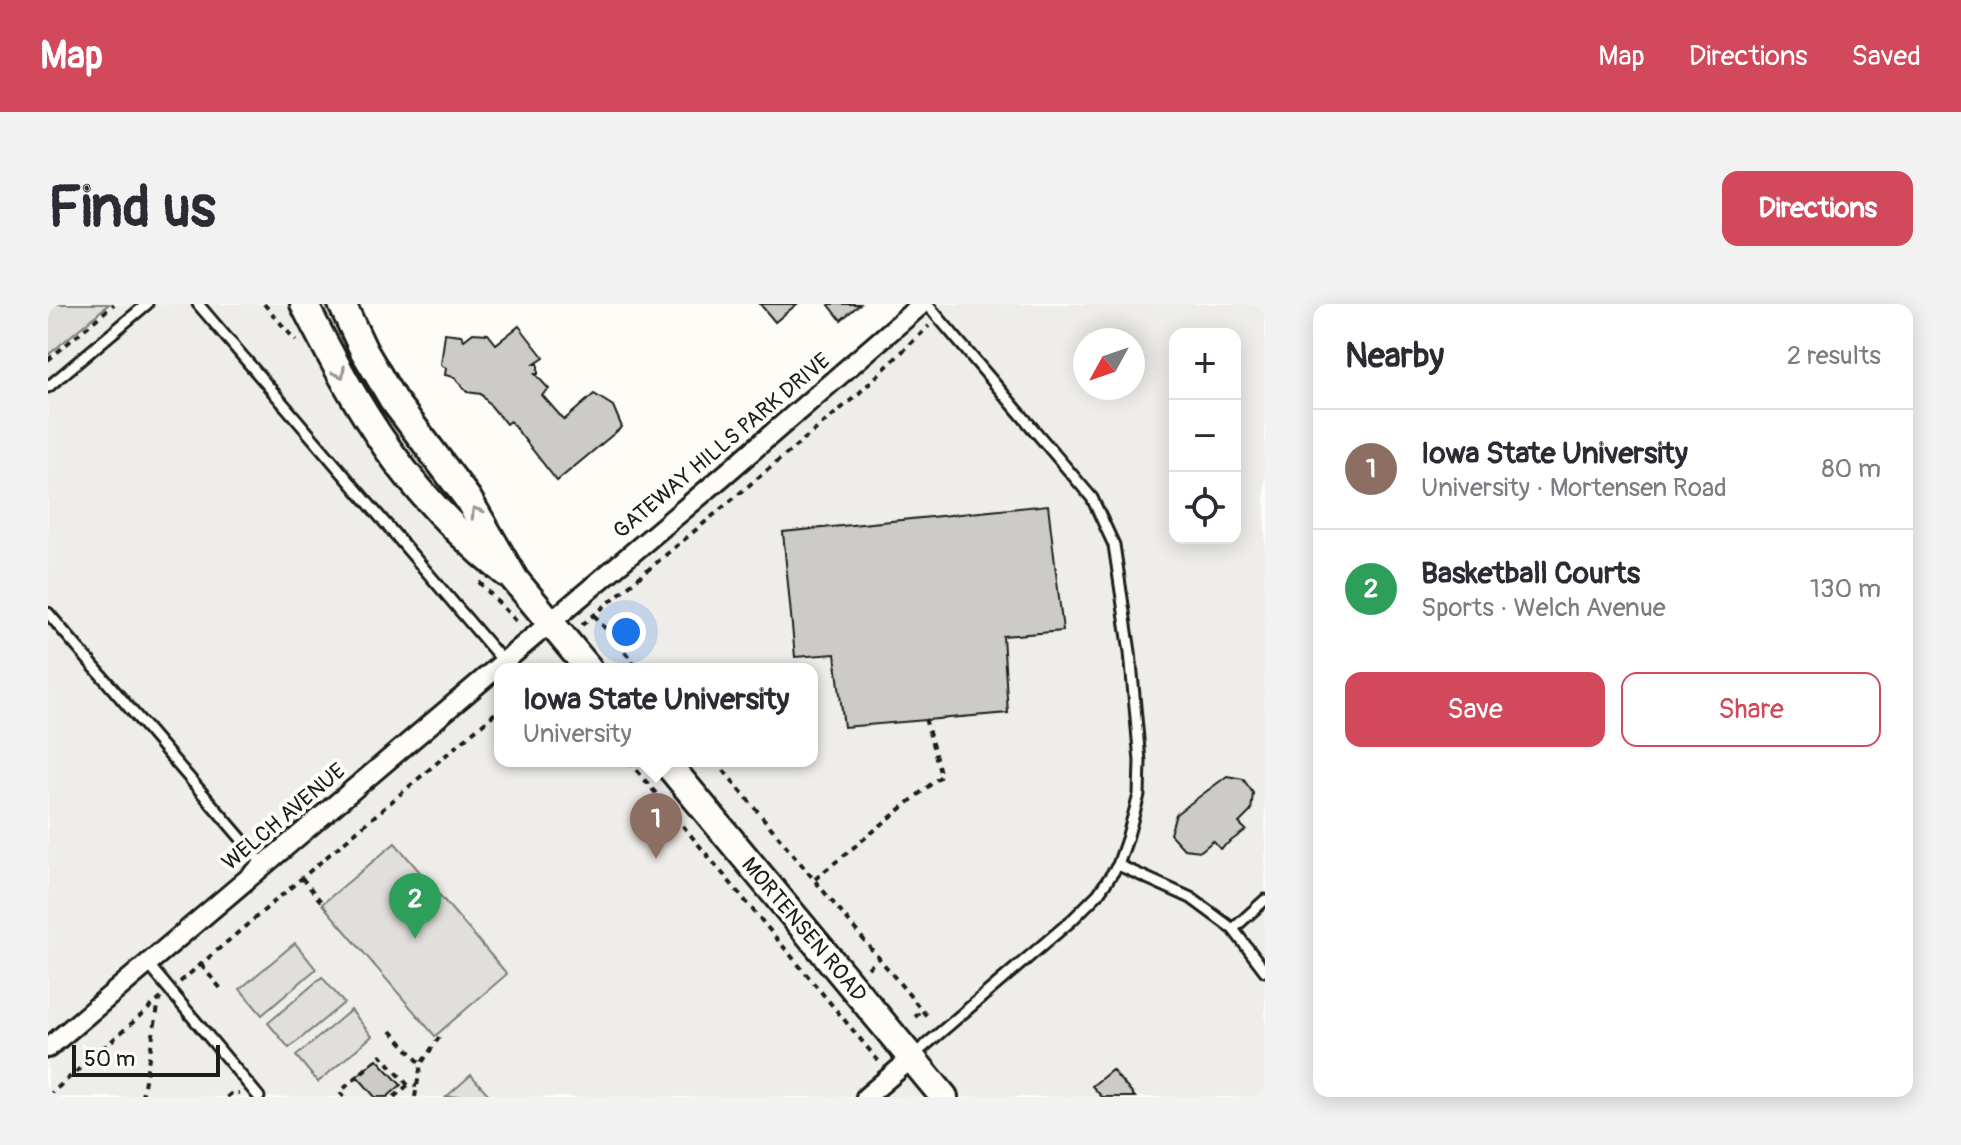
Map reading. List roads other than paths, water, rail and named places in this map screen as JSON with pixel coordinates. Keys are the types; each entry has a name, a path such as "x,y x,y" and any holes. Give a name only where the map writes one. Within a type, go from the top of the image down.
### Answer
{"street":[{"path":"304,304 352,396 400,468 447,521 515,580"},
{"path":"342,304 364,351 393,400 468,499 515,580 584,663"},
{"name":"GATEWAY HILLS PARK DRIVE","path":"549,622 924,304"},
{"name":"WELCH AVENUE","path":"501,663 549,622"},
{"name":"WELCH AVENUE","path":"48,1048 494,669"},
{"name":"MORTENSEN ROAD","path":"670,767 944,1097"},
{"path":"866,1097 912,1058"}],"lane":[{"path":"48,387 147,304"},
{"path":"198,304 503,661"},
{"path":"912,1058 1098,894 1118,865 1139,795 1140,761 1130,652 1114,545 1092,498 924,304"},
{"path":"48,613 263,864"},
{"path":"1118,865 1191,898 1233,929 1265,971"},
{"path":"1233,929 1265,900"},
{"path":"148,964 259,1097"}],"place":[{"name":"Iowa State University","path":"656,859"},
{"name":"Basketball Courts","path":"415,939"}]}
